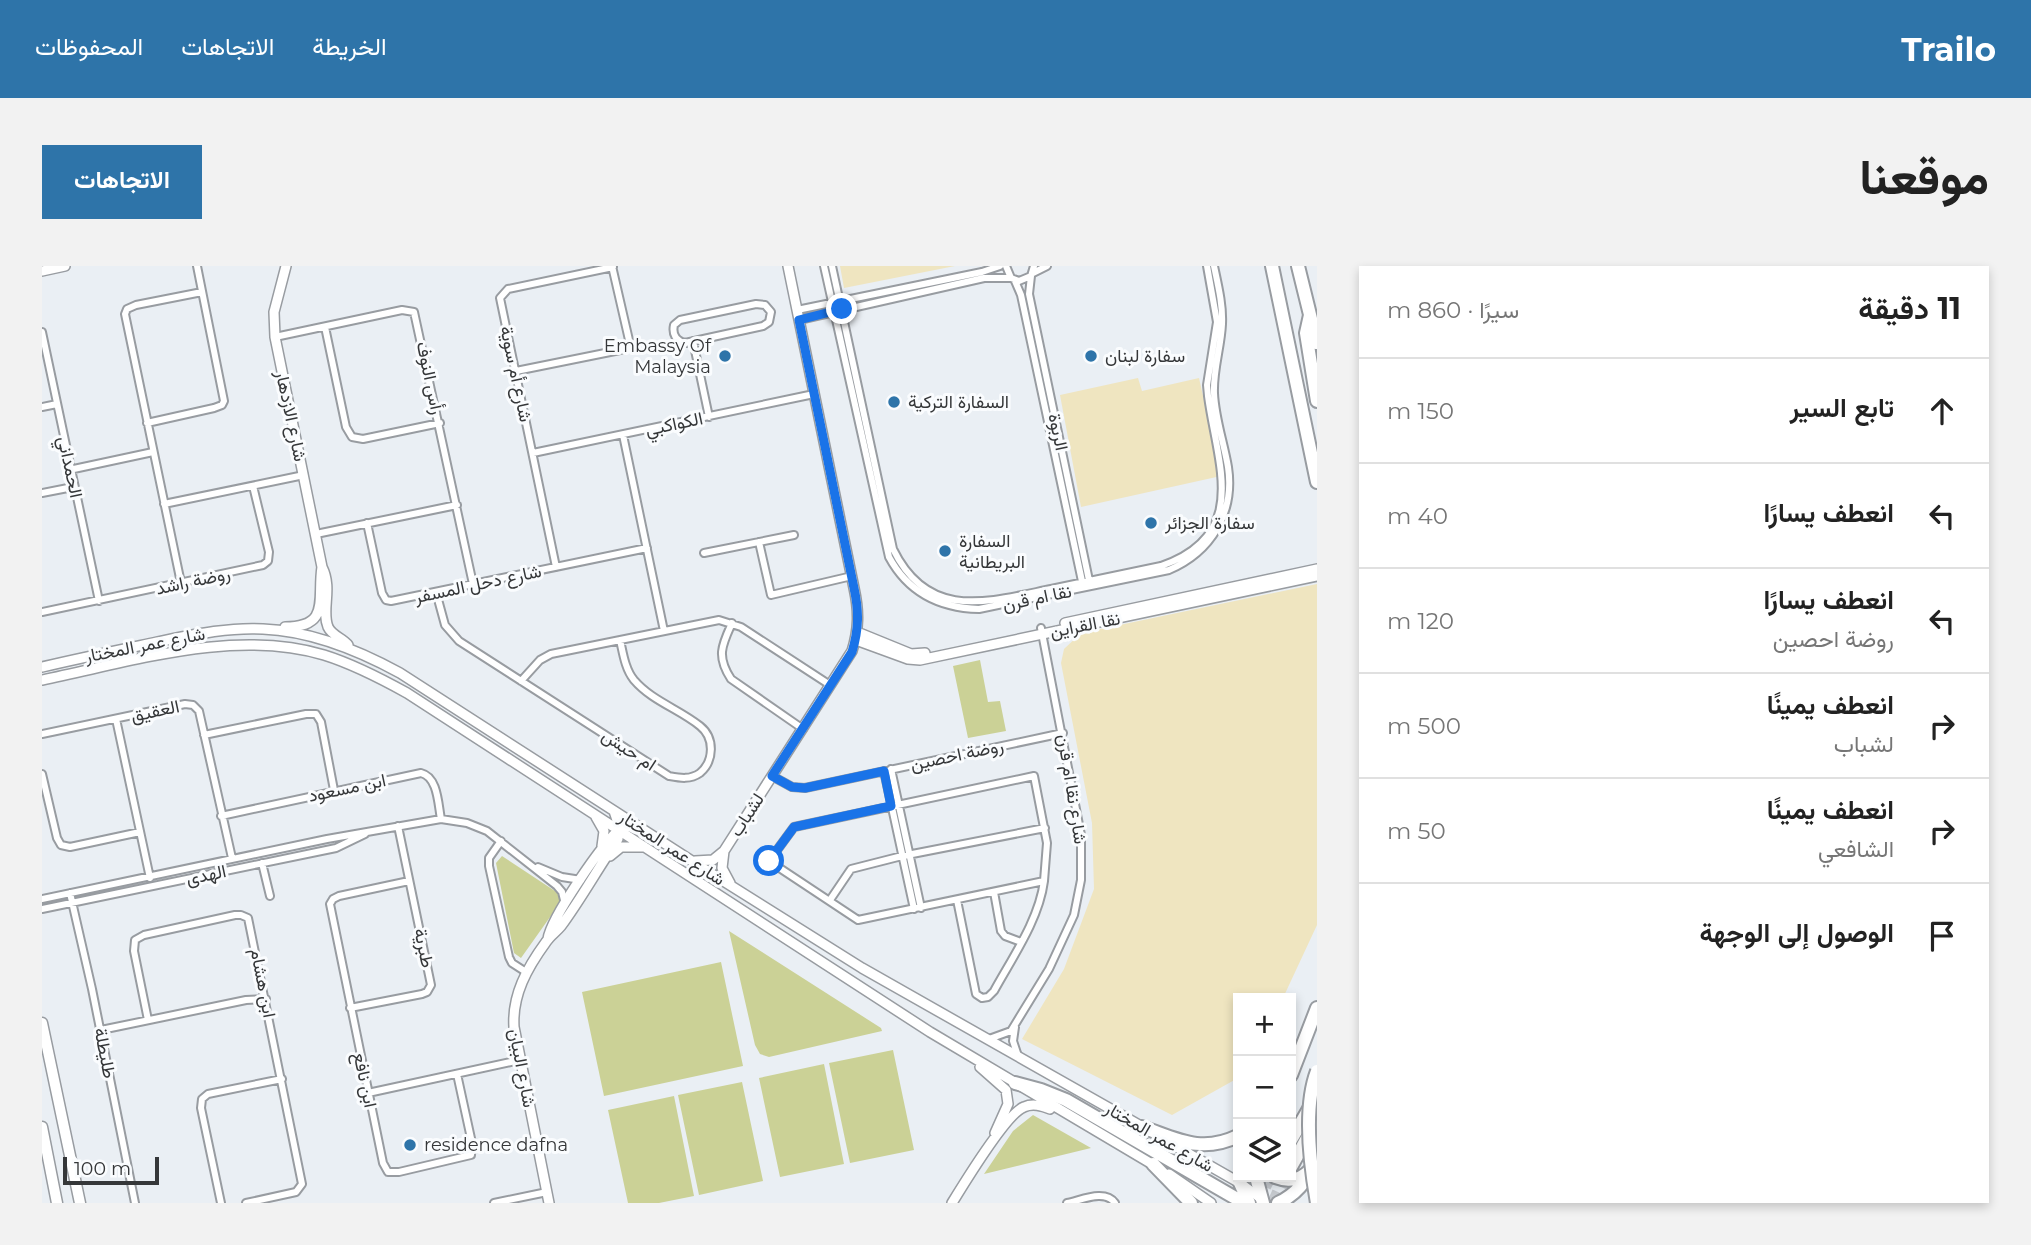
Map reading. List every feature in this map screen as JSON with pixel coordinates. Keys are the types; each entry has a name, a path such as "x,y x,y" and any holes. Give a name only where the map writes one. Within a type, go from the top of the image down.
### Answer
{"highway":[{"path":"1272,266 1317,482"},
{"path":"1298,266 1317,343"},
{"path":"1310,315 1306,334 1317,401"},
{"path":"1296,1062 1317,1008"},
{"path":"1317,1071 1310,1097 1312,1177 1317,1203"},
{"path":"1015,1083 1066,1100 1244,1203"},
{"path":"1296,1131 1317,1095"},
{"path":"1296,1158 1317,1120"},
{"path":"1142,1127 1191,1145 1212,1144 1233,1138"},
{"path":"1296,1179 1305,1175 1316,1163"},
{"path":"1278,1203 1302,1186 1316,1163"},
{"path":"1153,1164 1191,1203"},
{"path":"1257,1182 1260,1202"},
{"path":"1240,1183 1260,1202"}],"main road":[{"path":"42,1023 80,1203"},
{"path":"42,1127 57,1203"}],"street":[{"path":"42,271 65,266"},
{"path":"146,423 214,408 222,405 224,401 197,266"},
{"name":"شارع الازدهار","path":"286,266 274,312 275,337 322,567 328,584 327,626 350,648"},
{"name":"لشباب","path":"691,861 713,860 724,851 852,652 856,636 859,613 788,266"},
{"name":"نقا ام قرن","path":"824,266 837,306 893,549 909,575 934,594 965,602 982,603 1178,566 1196,555 1208,543 1225,513 1229,478 1214,394 1222,316 1214,266"},
{"name":"نقا ام قرن","path":"832,266 837,306"},
{"path":"798,315 1000,266"},
{"name":"الربوة","path":"1006,266 1021,295 1086,585"},
{"path":"837,306 984,278 1024,281 1033,272 1047,266"},
{"name":"نقا ام قرن","path":"1086,585 1177,560 1192,551 1206,537 1218,513 1222,502 1223,472 1207,385 1217,313 1207,266"},
{"path":"516,371 625,349 629,340 612,267"},
{"name":"شارع أم سوية","path":"556,567 499,300 503,293 513,288 612,267"},
{"name":"الربوة","path":"1033,272 1029,294 1086,585"},
{"path":"181,583 125,314 127,309 136,305 202,292"},
{"path":"756,304 765,305 771,312 769,322 763,326 693,341 682,342 676,338 673,329 680,320 756,304"},
{"name":"رأس النوف","path":"275,337 402,310 414,313 474,584"},
{"path":"325,327 346,427 352,437 363,439 440,423"},
{"name":"الحمداني","path":"42,332 69,470 99,601"},
{"path":"693,341 709,417"},
{"name":"الكواكبي","path":"533,453 814,394"},
{"path":"42,407 57,404"},
{"path":"623,435 664,631"},
{"path":"69,470 153,452"},
{"path":"164,504 303,475"},
{"name":"روضة راشد","path":"42,612 258,567 268,561 268,552 253,486"},
{"path":"42,494 74,487"},
{"path":"316,534 457,505"},
{"name":"شارع دحل المسفر","path":"367,523 382,593 386,600 395,601 647,548"},
{"path":"704,554 794,535"},
{"path":"759,542 771,594 852,576"},
{"name":"شارع الازدهار","path":"275,630 304,626 317,616 321,602 322,567"},
{"name":"نقا القراين","path":"856,636 916,661 1317,569"},
{"name":"نقا القراين","path":"1042,631 1317,576"},
{"name":"ام حيش","path":"436,592 443,622 452,634 669,776 682,779 693,777 705,767 710,758 709,737 701,726 646,692 638,684 627,669 620,640"},
{"path":"521,681 545,657 712,620 732,623 830,685"},
{"path":"732,623 721,647 728,674 736,684 803,729"},
{"name":"شارع عمر المختار","path":"42,667 211,632 253,628 318,638 350,648 410,679 862,968 1240,1183"},
{"name":"شارع نقا ام قرن","path":"989,1039 1004,1036 1017,1022 1063,941 1078,897 1082,860 1081,835 1042,631"},
{"name":"شارع عمر المختار","path":"42,680 193,650 267,645 322,654 374,675 407,693 960,1050 1153,1164 1211,1203"},
{"name":"العقيق","path":"42,734 190,704 199,711 232,859"},
{"path":"204,735 316,714 321,722 334,790"},
{"path":"116,719 152,886"},
{"name":"روضة احصين","path":"772,776 792,787 805,788 1063,733"},
{"path":"888,770 917,908"},
{"path":"42,774 61,845 70,847 140,832"},
{"name":"ابن مسعود","path":"221,816 334,790 425,774 433,781 441,819"},
{"path":"957,900 976,993 979,997 988,997 1021,942 1036,909 1044,881 1047,843 1034,776 794,827 769,861 858,920 1044,881"},
{"path":"614,811 618,830 637,826"},
{"path":"592,813 604,831 602,848"},
{"name":"الهدى","path":"42,899 312,842 441,819 477,826 501,841 557,886 562,892 565,904"},
{"name":"طبرية","path":"350,1007 422,994 430,989 431,980 398,826"},
{"path":"830,900 851,869 1045,828"},
{"name":"شارع البيان","path":"548,939 551,927 565,904 602,848 618,830"},
{"name":"شارع البيان","path":"549,1203 513,1017 518,990 526,972 548,939 562,925 618,839 618,830"},
{"name":"الهدى","path":"42,909 342,846 366,833"},
{"path":"501,841 489,858 489,866 509,957 526,972"},
{"path":"312,842 314,852"},
{"path":"593,875 616,850 644,847"},
{"name":"لشباب","path":"724,851 722,868 725,877 734,887"},
{"path":"262,863 270,896"},
{"name":"الهدى","path":"530,864 562,877 581,880"},
{"name":"ابن نافع","path":"410,881 340,896 330,901 384,1168 390,1173 471,1155 472,1143 457,1074"},
{"path":"994,892 1001,931 1005,936 1021,942"},
{"name":"طليطلة","path":"70,893 101,1030 135,1203"},
{"name":"ابن هشام","path":"148,1020 134,951 135,940 144,935 235,915 245,916 250,923 302,1181 302,1187 293,1194 247,1203"},
{"path":"101,1030 246,1000 266,999"},
{"path":"1017,1022 1013,1037 1018,1056"},
{"path":"960,1050 1006,1090 1008,1104 990,1144"},
{"path":"368,1093 520,1060"},
{"path":"221,1203 201,1108 202,1099 208,1094 282,1079"},
{"path":"952,1203 990,1144 1016,1111 1024,1106 1040,1106 1066,1115"},
{"path":"494,1203 547,1192"},
{"path":"1067,1203 1102,1195 1110,1197 1115,1203"}],"green space":[{"path":"980,660 988,702 1000,701 1006,731 968,738 953,666"},
{"path":"502,856 558,893 560,903 521,958 514,953 496,863"},
{"path":"729,931 882,1031 769,1057 760,1054 755,1045"},
{"path":"721,962 743,1066 604,1096 582,992"},
{"path":"893,1050 914,1150 850,1163 829,1063"},
{"path":"824,1064 844,1164 780,1177 759,1078"},
{"path":"742,1082 763,1181 699,1195 678,1095"},
{"path":"674,1096 694,1196 659,1203 628,1203 608,1110"},
{"path":"1033,1115 1091,1148 984,1174 1013,1131"}],"sand":[{"path":"840,266 955,266 844,288"},
{"path":"1138,378 1142,391 1199,378 1221,476 1081,507 1060,395"},
{"path":"1317,584 1317,925 1285,993 1233,993 1233,1081 1172,1115 1022,1039 1064,969 1094,889 1092,823 1061,663 1064,649 1081,633"}],"tunnel":[{"path":"1257,1203 1268,1182"},
{"path":"1273,1203 1283,1182"}],"place":[{"name":"Embassy Of Malaysia","path":"725,356"},
{"name":"سفارة لبنان","path":"1091,356"},
{"name":"السفارة التركية","path":"894,402"},
{"name":"سفارة الجزائر","path":"1151,523"},
{"name":"السفارة البريطانية","path":"945,551"},
{"name":"residence dafna","path":"410,1145"}],"route":[{"path":"769,861 794,827 891,806 884,771 805,788 792,787 772,776 852,652 857,632 859,613 799,320 842,309"}]}
